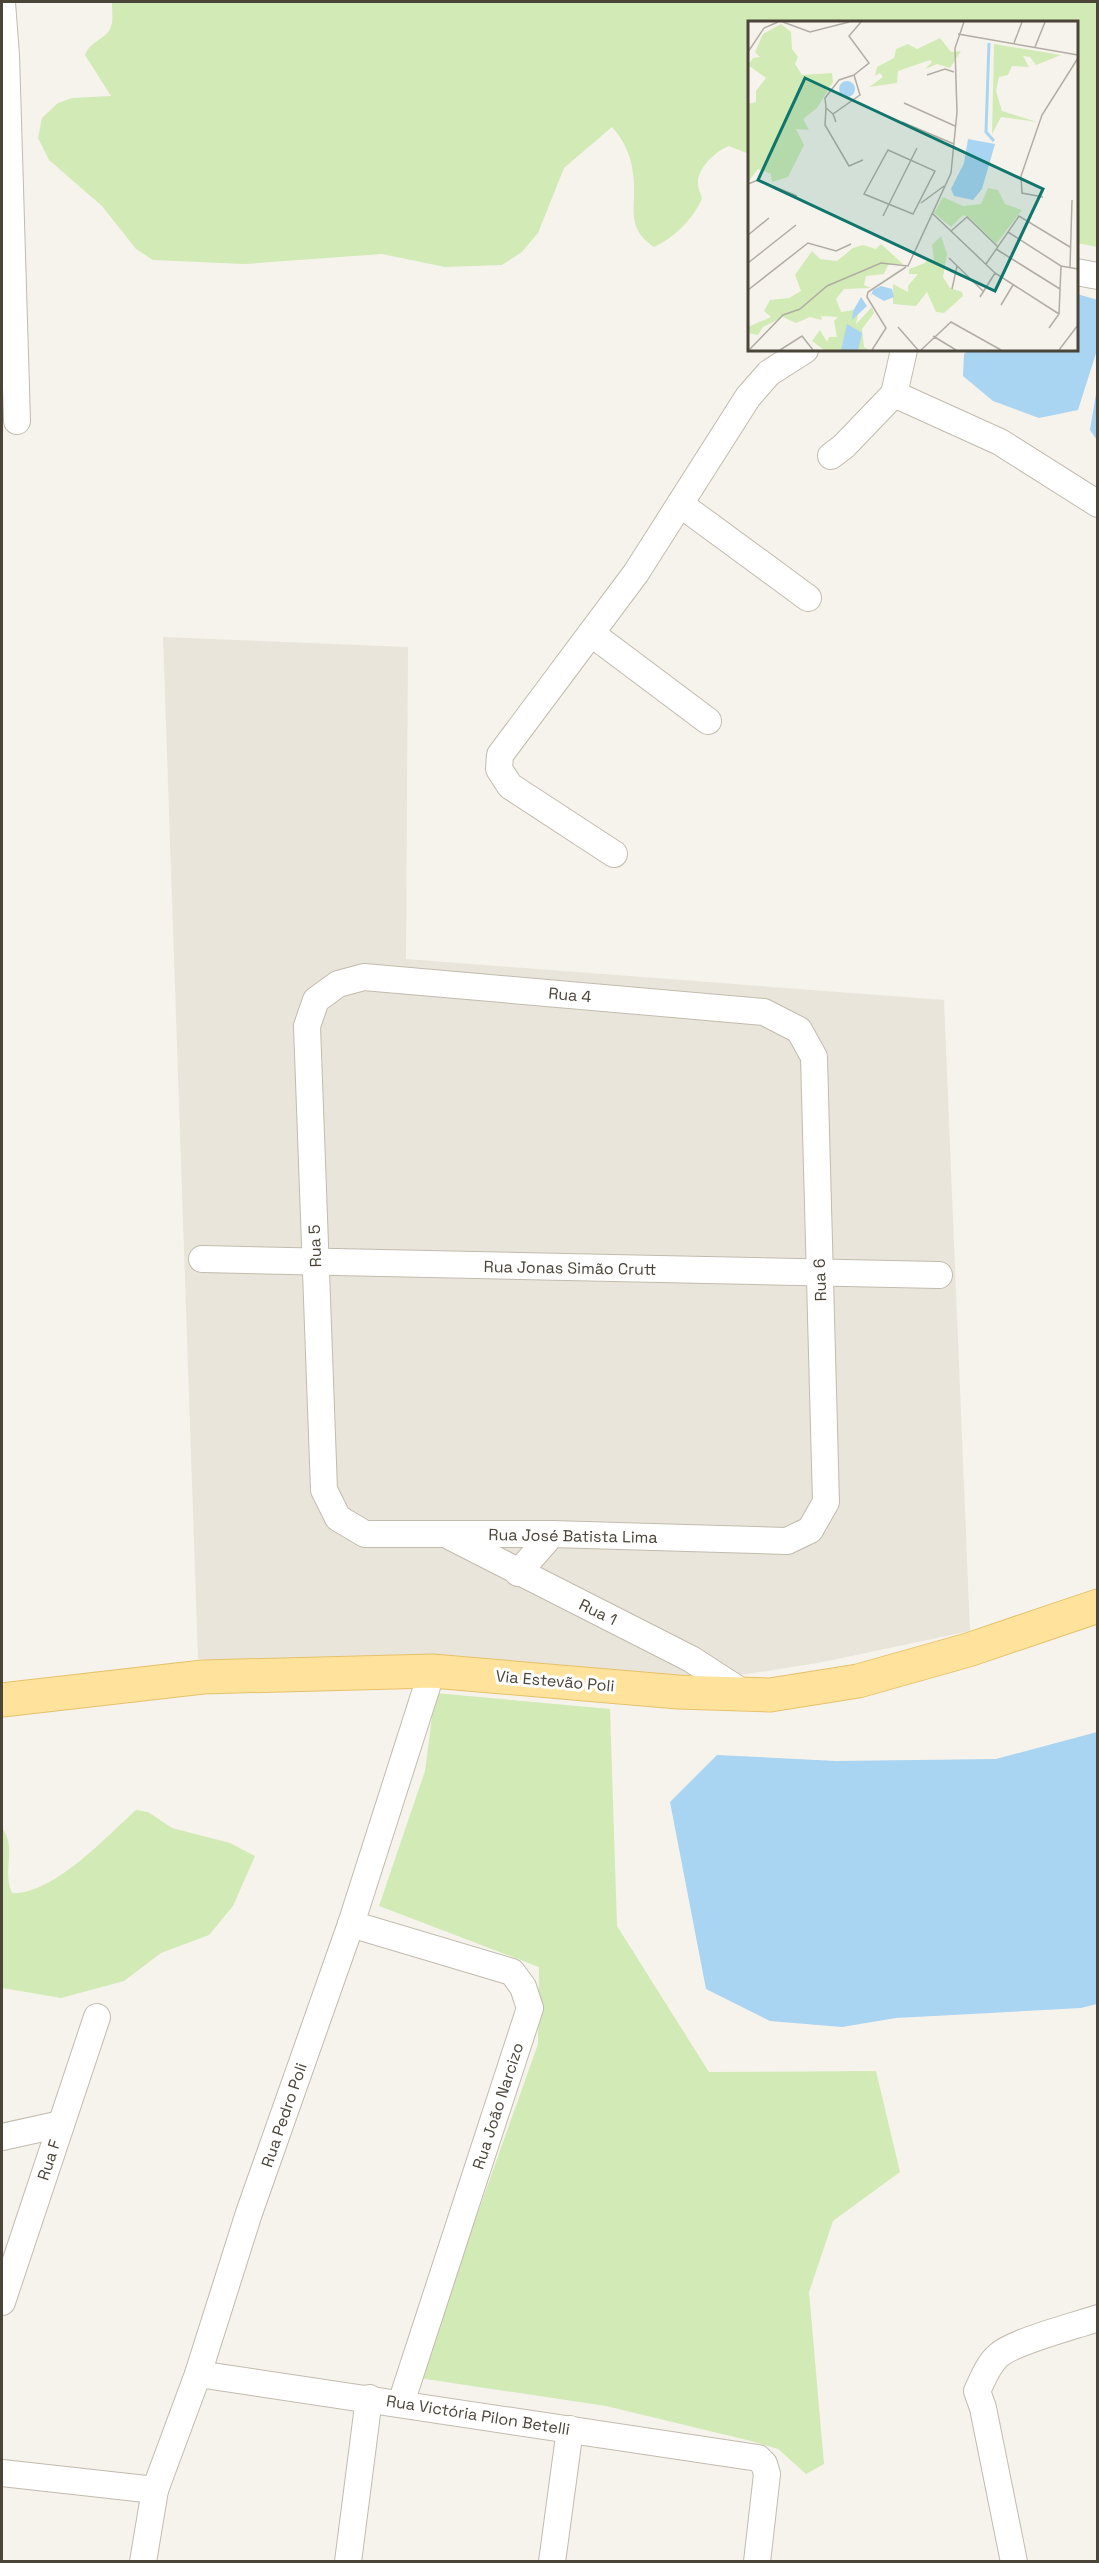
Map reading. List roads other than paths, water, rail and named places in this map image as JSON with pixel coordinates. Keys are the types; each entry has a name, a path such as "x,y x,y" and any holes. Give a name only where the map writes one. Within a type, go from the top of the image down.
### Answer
{"main road":[{"name":"Via Estevão Poli","path":"2,1700 203,1677 432,1671 678,1692 770,1695 858,1681 968,1650 1098,1606"}],"street":[{"path":"2,3 6,55 17,421"},
{"path":"1078,272 1098,276"},
{"path":"614,854 510,786 504,779 498,763 500,755 636,573 748,398 769,373 803,351"},
{"path":"831,456 844,446 894,394 904,351"},
{"path":"894,394 1000,442 1098,504"},
{"path":"680,504 808,598"},
{"path":"592,633 708,722"},
{"name":"Rua 4","path":"338,984 364,977 764,1012 799,1030"},
{"name":"Rua 5","path":"338,984 316,1000 306,1026 324,1490 338,1518"},
{"name":"Rua 6","path":"799,1030 814,1058 826,1503 810,1530"},
{"name":"Rua Jonas Simão Crutt","path":"202,1259 939,1275"},
{"name":"Rua José Batista Lima","path":"338,1518 365,1534 552,1534 787,1540 810,1530"},
{"path":"518,1573 552,1534"},
{"name":"Rua 1","path":"448,1535 518,1573 691,1659 745,1694"},
{"name":"Rua Pedro Poli","path":"143,2562 155,2490 198,2374 249,2213 351,1924 432,1671"},
{"name":"Rua João Narcizo","path":"351,1924 512,1972 524,1987 530,2008 401,2403"},
{"name":"Rua F","path":"2,2302 96,2018"},
{"path":"2,2137 61,2124"},
{"path":"1014,2562 983,2408 977,2391 985,2373 999,2355 1012,2347 1098,2318"},
{"name":"Rua Victória Pilon Betelli","path":"198,2374 758,2458 764,2464 767,2474 757,2562"},
{"path":"348,2562 369,2398"},
{"path":"552,2562 570,2429"},
{"path":"2,2473 155,2490"}],"water":[{"path":"1078,294 1098,300 1097,350 1078,410 1039,418 993,401 963,376 964,354 967,351 1078,351"},
{"path":"1097,388 1097,440 1090,430"},
{"path":"1097,1732 1097,2004 1081,2008 896,2018 842,2027 770,2021 706,1989 670,1802 717,1755 836,1761 996,1759"}]}
